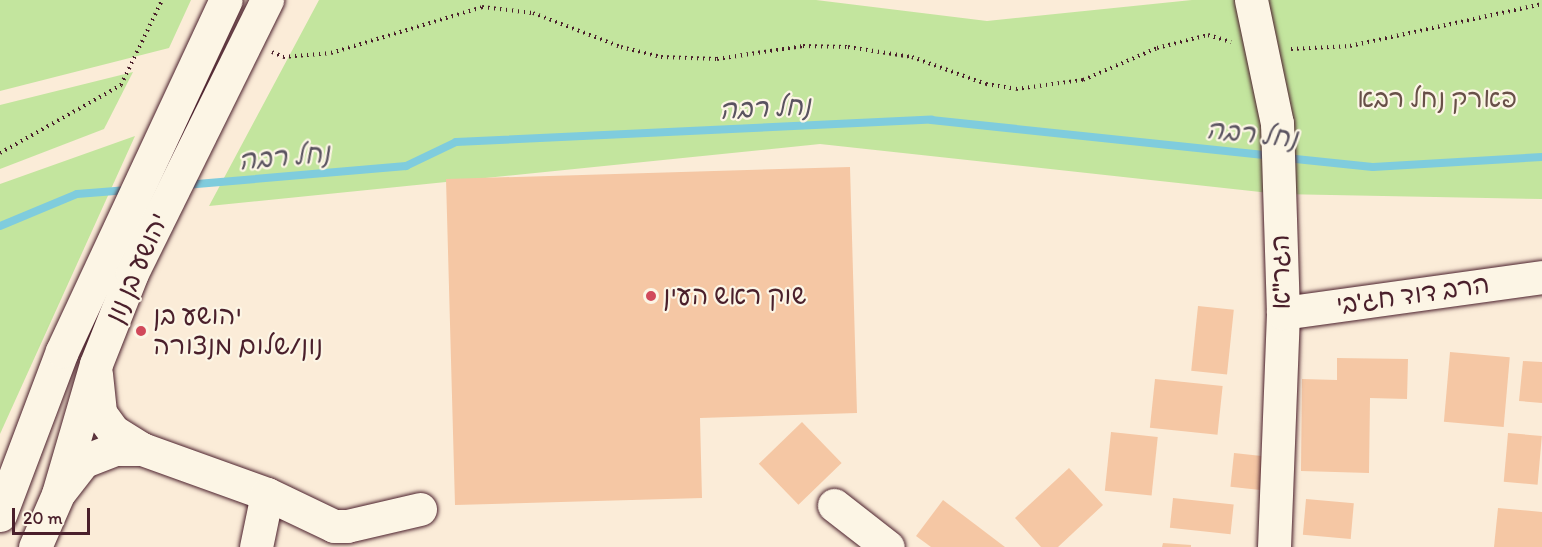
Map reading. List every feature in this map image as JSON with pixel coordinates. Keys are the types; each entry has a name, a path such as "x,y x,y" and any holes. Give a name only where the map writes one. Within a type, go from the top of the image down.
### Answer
{"street":[{"name":"יהושע בן נון","path":"0,515 62,351 226,0"},
{"name":"יהושע בן נון","path":"35,547 58,494 96,364 150,234 267,0"},
{"name":"הגר\"א","path":"1251,0 1277,123 1283,313 1274,547"},
{"name":"הרב דוד חג'בי","path":"1283,313 1542,277"},
{"path":"96,364 100,413 113,431 142,449 267,494 334,526 420,509"},
{"path":"58,494 84,461 115,449 142,449"},
{"path":"256,547 267,494"},
{"path":"834,505 888,547"}],"path":[{"path":"0,153 121,85 162,0"},
{"path":"247,41 283,57 331,53 482,7 533,13 621,47 661,57 717,59 803,46 848,47 912,57 986,84 1016,89 1083,80 1157,48 1208,35 1262,52 1350,46 1542,4"}],"green space":[{"path":"0,0 191,0 169,48 0,91"},
{"name":"פארק נחל רבא","path":"319,0 816,0 987,21 1192,0 1542,0 1542,199 1279,194 820,144 209,206"},
{"path":"133,72 104,129 0,169 0,105"},
{"path":"135,136 0,434 0,184"}],"building":[{"name":"שוק ראש העין","path":"850,167 857,413 700,418 702,498 455,505 446,179"},
{"path":"1198,306 1234,310 1227,374 1191,371"},
{"path":"1450,352 1510,357 1504,427 1444,422"},
{"path":"1337,358 1408,359 1407,399 1370,398 1369,473 1301,471 1302,379 1337,380"},
{"path":"1523,361 1542,362 1542,403 1519,401"},
{"path":"1155,379 1223,386 1218,435 1150,428"},
{"path":"802,422 842,463 798,505 759,464"},
{"path":"1111,432 1158,437 1152,496 1105,491"},
{"path":"1508,433 1542,436 1538,485 1504,482"},
{"path":"1234,453 1264,456 1260,490 1230,487"},
{"path":"1069,468 1103,505 1058,547 1041,547 1015,518"},
{"path":"1173,498 1234,504 1231,534 1170,528"},
{"path":"1306,499 1354,503 1351,539 1303,535"},
{"path":"943,500 1005,547 931,547 916,536"},
{"path":"1498,508 1542,512 1542,547 1494,547"},
{"path":"1163,543 1191,545 1191,547 1162,547"}],"waterway":[{"name":"נחל רבה","path":"185,185 406,166 456,142 931,120 1271,156"},
{"name":"נחל רבה","path":"1286,158 1373,167 1542,157"},
{"name":"נחל רבה","path":"0,226 77,194 128,190"}],"place":[{"name":"שוק ראש העין","path":"651,296"},
{"name":"יהושע בן נון/שלום מנצורה","path":"141,331"}]}
